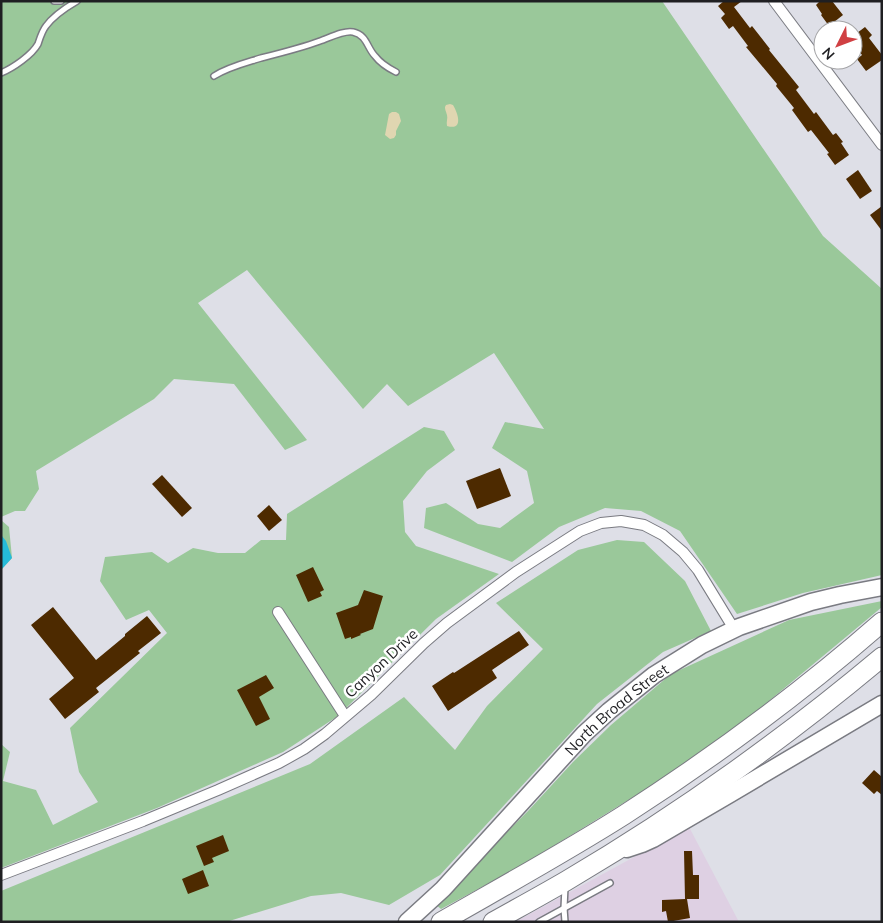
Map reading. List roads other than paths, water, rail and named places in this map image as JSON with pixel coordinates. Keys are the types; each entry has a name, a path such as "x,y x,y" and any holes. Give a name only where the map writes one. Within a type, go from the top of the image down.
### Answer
{"highway":[{"path":"441,922 594,833 684,775 787,700 882,622"},
{"path":"493,922 566,881 668,817 804,720 882,656"}],"main road":[{"name":"North Broad Street","path":"407,922 443,889 571,747 641,684 702,645 734,629 811,602 882,587"},
{"path":"610,854 648,842 882,704"}],"street":[{"path":"774,1 882,145"},
{"name":"Canyon Drive","path":"1,876 143,821 252,775 304,749 371,695 447,623 516,572 580,532 601,523 621,521 644,525 664,535 683,552 698,570 734,629"},
{"path":"278,612 345,716"}],"lane":[{"path":"54,1 61,1"},
{"path":"1,73 30,54 37,45 44,27 64,8 77,1"},
{"path":"214,76 236,66 345,32 360,35 383,65 396,72"},
{"path":"565,922 566,881"},
{"path":"539,922 610,883"}],"water":[{"path":"1,535 6,541 12,558 1,570"}]}
